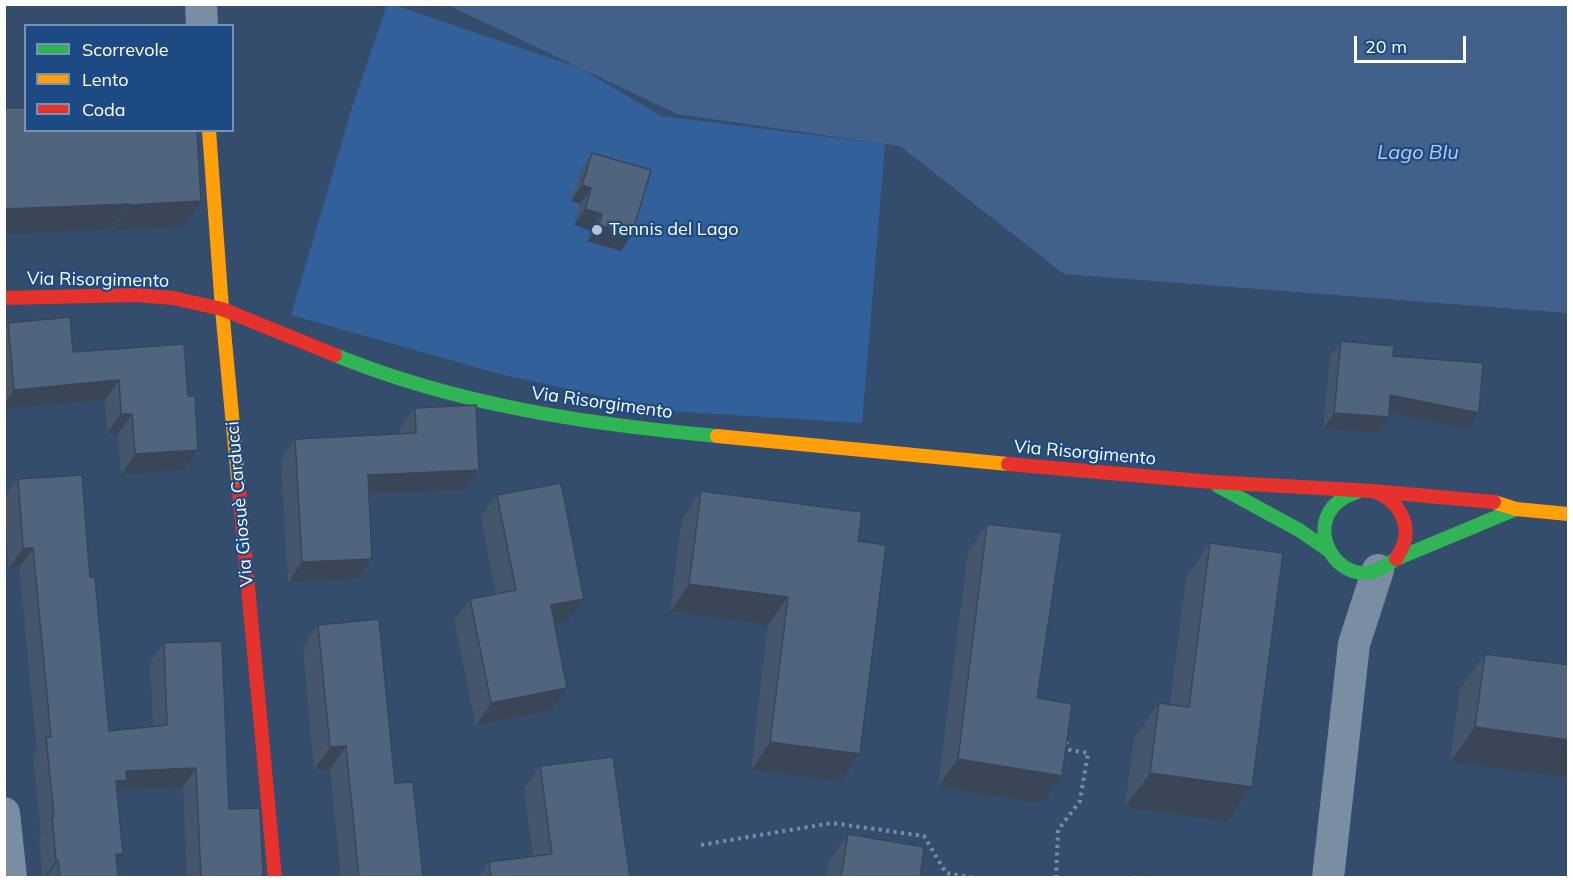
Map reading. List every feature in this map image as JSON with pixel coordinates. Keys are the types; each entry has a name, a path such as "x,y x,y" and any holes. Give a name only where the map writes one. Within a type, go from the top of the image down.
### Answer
{"street":[{"path":"201,4 202,24"},
{"name":"Via Giosuè Carducci","path":"210,132 222,309 275,878"},
{"name":"Via Risorgimento","path":"4,298 136,296 173,298 222,309 373,370 444,393 520,410 674,432 1117,474 1373,491 1498,502 1516,509 1569,514"},
{"name":"Via Risorgimento","path":"1212,482 1299,530 1336,559 1359,573 1387,564 1516,509"},
{"name":"Via Risorgimento","path":"1336,559 1323,538 1328,512 1335,502 1359,491"},
{"path":"1328,878 1354,644 1387,564 1403,546 1405,532 1404,518 1396,506 1386,496 1373,491"},
{"path":"1336,559 1354,644"},
{"path":"4,813 11,878"}],"path":[{"path":"1056,878 1059,830 1080,801 1088,753 1070,750 1063,736"},
{"path":"701,845 832,823 924,836 946,873 976,878"}],"shaded area":[{"name":"Tennis del Lago","path":"387,5 394,5 580,68 661,116 885,144 862,423 668,411 496,373 291,315 351,111"}],"water":[{"name":"Lago Blu","path":"448,5 1568,5 1568,313 1064,274 900,146 677,114"}],"building":[{"path":"4,108 24,108 24,132 197,132 201,201 4,209"},
{"path":"592,153 651,170 632,234 599,225 602,214 585,209 591,188 582,185"},
{"path":"70,317 73,352 184,344 188,396 195,396 198,450 135,454 132,414 121,414 119,380 14,390 8,323"},
{"path":"1341,341 1394,346 1393,356 1483,363 1479,413 1390,395 1389,417 1334,413"},
{"path":"476,405 479,470 368,475 372,559 302,562 295,439 416,433 415,408"},
{"path":"82,475 90,577 95,577 109,731 167,725 164,643 222,641 229,809 260,808 262,878 201,878 196,768 126,771 127,780 116,781 123,854 116,854 118,878 60,878 52,817 54,817 46,737 51,737 33,548 23,548 18,479"},
{"path":"561,483 584,599 551,605 567,688 491,703 470,599 516,590 497,495"},
{"path":"701,491 862,512 858,541 886,545 860,754 770,742 788,597 689,584"},
{"path":"987,524 1062,533 1037,698 1072,704 1062,776 958,759"},
{"path":"1210,543 1283,553 1252,787 1150,773 1159,703 1189,707"},
{"path":"379,619 395,783 413,782 423,878 359,878 346,746 330,747 318,625"},
{"path":"1485,654 1569,665 1569,740 1475,727"},
{"path":"613,757 630,878 491,878 489,862 552,854 540,766"},
{"path":"848,834 924,847 920,878 841,878"},
{"path":"1133,874 1162,878 1132,878"}],"traffic: fast":[{"path":"335,355 428,387 523,410 620,425 717,436"},
{"path":"1218,486 1299,530 1328,550"},
{"path":"1359,491 1340,500 1329,512 1325,523 1325,535 1334,557 1342,566 1366,573 1378,570 1396,559 1516,509"}],"traffic: slow":[{"path":"209,132 222,309 239,490"},
{"path":"717,436 1008,464"},
{"path":"1494,502 1516,509 1568,514"}],"traffic: jam":[{"path":"4,298 136,295 173,298 222,309 335,355"},
{"path":"1008,464 1212,482 1373,491 1494,502"},
{"path":"239,490 275,878"},
{"path":"1373,491 1389,499 1404,520 1405,537 1396,559"}],"place":[{"name":"Tennis del Lago","path":"597,230"}]}
